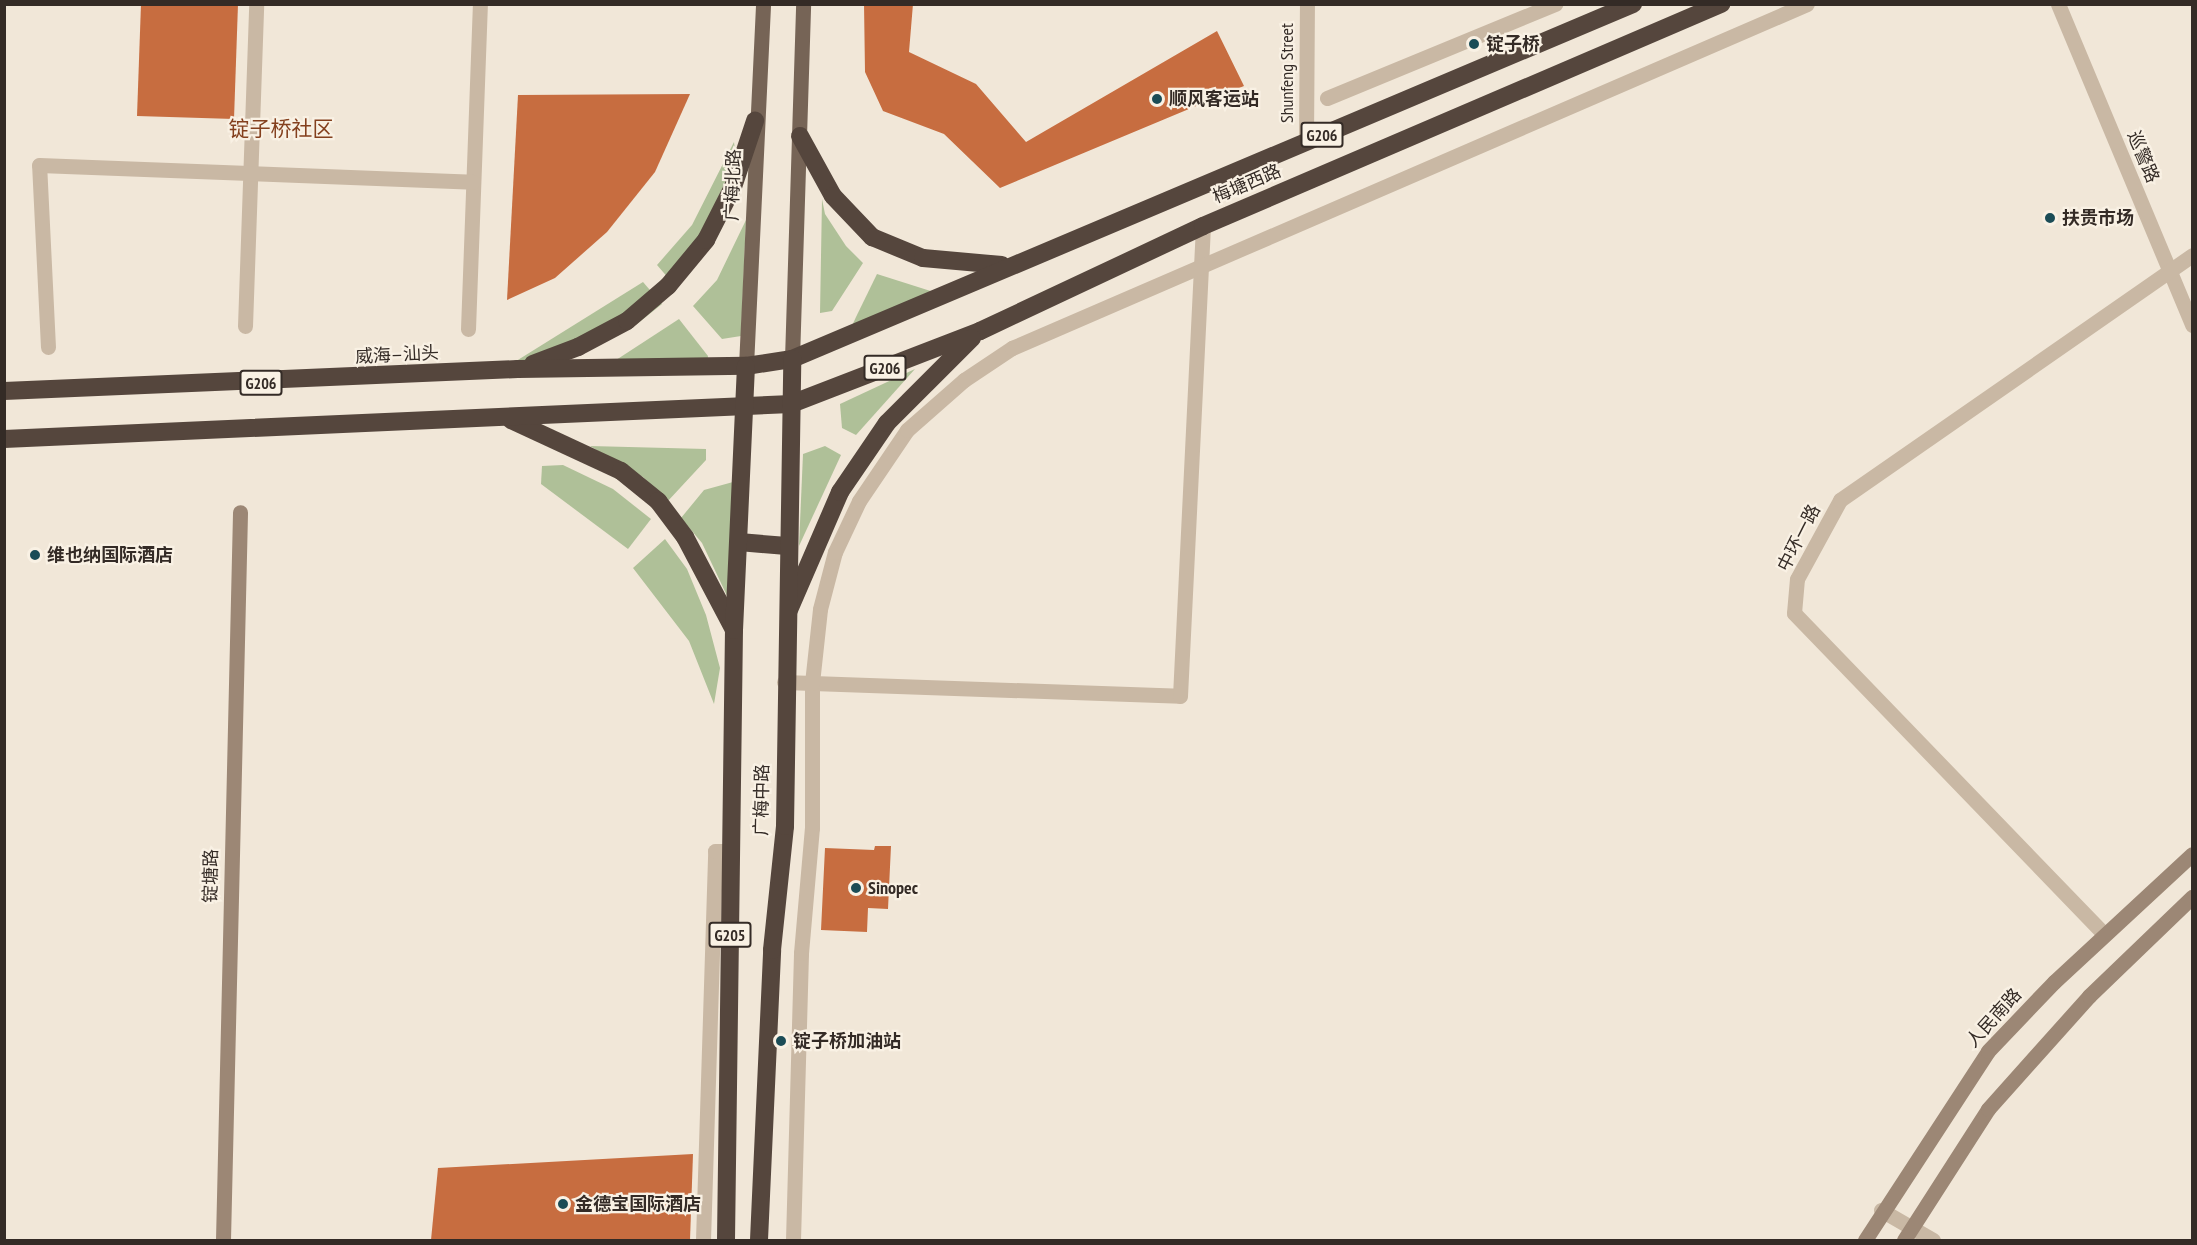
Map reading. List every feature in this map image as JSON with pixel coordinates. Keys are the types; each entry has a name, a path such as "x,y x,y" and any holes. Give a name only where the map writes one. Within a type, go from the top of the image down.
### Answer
{"highway":[{"name":"梅塘西路","path":"792,359 1010,265 1633,4"},
{"name":"梅塘西路","path":"791,404 980,331 1203,226 1721,4"},
{"path":"518,369 578,347 627,321 668,286 706,240 733,187 755,121"},
{"path":"800,136 833,196 872,237 923,258 1010,265"},
{"path":"784,623 847,483 887,423 980,331"},
{"name":"威海—汕头","path":"4,392 518,369 747,366 792,359"},
{"name":"广梅中路","path":"759,1240 772,950 785,826 783,682 792,359"},
{"name":"广梅中路","path":"726,1240 734,630 747,366"},
{"name":"G206","path":"4,439 791,404"},
{"path":"505,418 604,461 658,501 685,537 734,630"},
{"path":"739,542 787,546"}],"main road":[{"name":"广梅北路","path":"747,366 755,121 763,4"},
{"path":"792,359 802,23 805,4"}],"street":[{"path":"245,326 256,4"},
{"path":"468,329 480,4"},
{"name":"Shunfeng Street","path":"1306,141 1307,4"},
{"path":"1328,98 1555,4"},
{"path":"793,1240 801,953 812,828 812,683 820,609 835,552 859,501 907,430 964,380 1012,348 1807,4"},
{"name":"巡警路","path":"2058,4 2193,325"},
{"path":"48,347 39,165 250,176 473,182"},
{"path":"783,682 1180,696 1199,267 1203,226"},
{"name":"中环一路","path":"2104,934 1794,613 1797,579 1840,500 2193,255"},
{"name":"锭塘路","path":"223,1240 240,512"},
{"path":"703,1240 715,851 731,851"},
{"name":"人民南路","path":"1865,1240 1881,1210 1988,1051 2104,934 2193,854"},
{"path":"1907,1235 1988,1109 2089,996 2193,897"},
{"path":"1881,1210 1907,1235 1934,1240"}],"green space":[{"path":"734,142 736,159 676,287 657,265 692,225"},
{"path":"822,199 825,214 846,246 863,263 832,311 820,313"},
{"path":"746,220 741,336 722,339 693,306 717,280"},
{"path":"877,274 940,294 845,341 856,317"},
{"path":"643,282 662,304 637,324 587,350 513,363"},
{"path":"679,319 708,356 707,366 613,362"},
{"path":"915,369 856,435 842,428 840,404"},
{"path":"590,446 706,449 706,460 667,502 643,477"},
{"path":"825,446 841,455 799,546 803,454"},
{"path":"563,465 613,489 651,519 628,549 541,484 542,466"},
{"path":"733,482 730,602 702,543 681,518 704,490"},
{"path":"665,539 687,569 706,615 720,668 714,704 689,641 633,568"}],"building":[{"path":"141,4 238,4 234,119 137,116"},
{"name":"顺风客运站","path":"864,4 913,4 909,52 976,84 1026,142 1217,31 1244,86 1000,188 944,134 883,111 865,72"},
{"path":"690,94 655,172 607,232 555,278 507,300 518,95"},
{"path":"875,846 891,846 888,909 868,908 867,932 821,930 825,848 874,850"},
{"name":"金德宝国际酒店","path":"693,1154 690,1240 431,1240 438,1168"}],"place":[{"name":"锭子桥","path":"1474,44"},
{"name":"顺风客运站","path":"1157,99"},
{"name":"扶贵市场","path":"2050,218"},
{"name":"维也纳国际酒店","path":"35,555"},
{"name":"Sinopec","path":"856,888"},
{"name":"锭子桥加油站","path":"781,1041"},
{"name":"金德宝国际酒店","path":"563,1204"}],"district":[{"name":"锭子桥社区","path":"281,129"}]}
